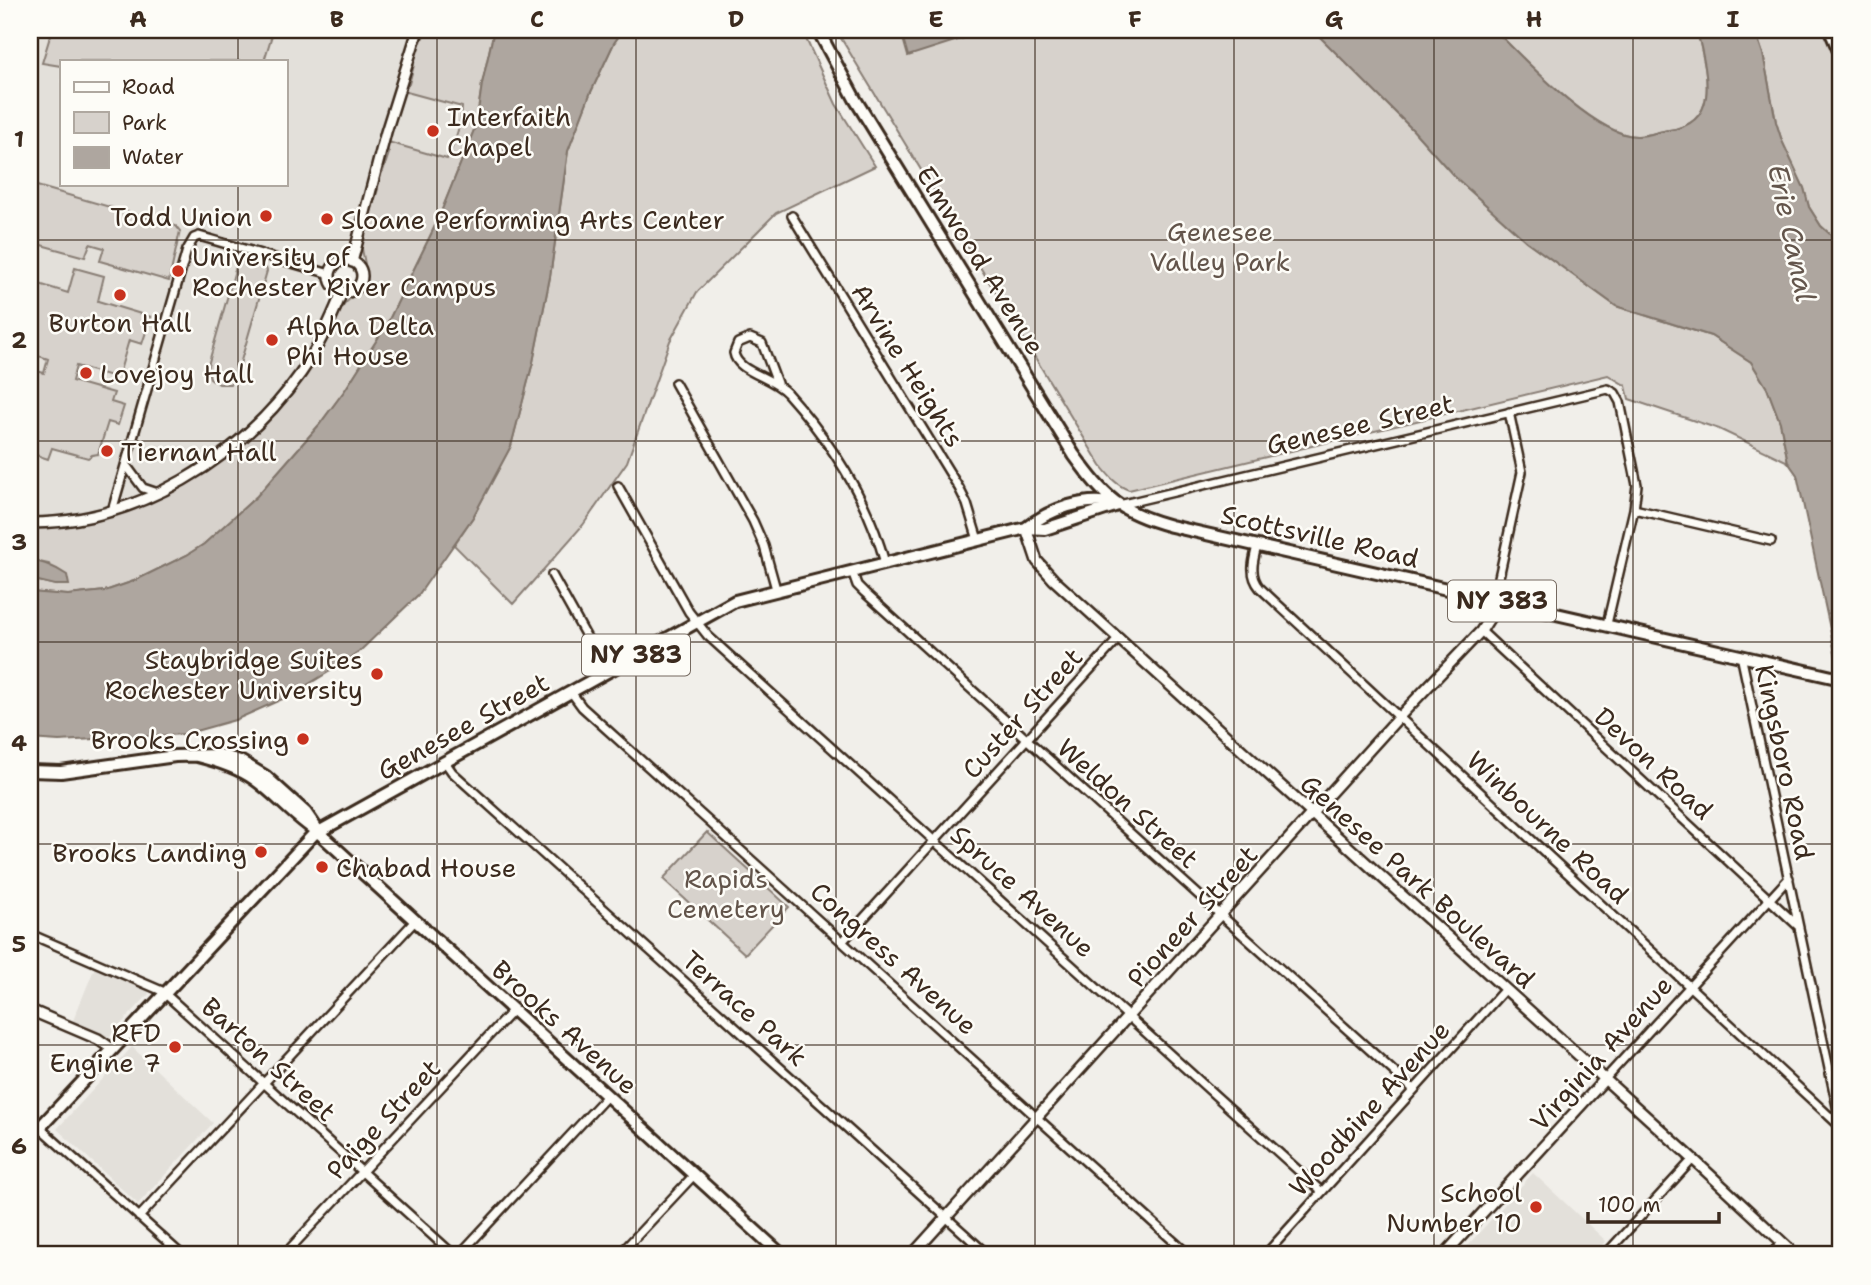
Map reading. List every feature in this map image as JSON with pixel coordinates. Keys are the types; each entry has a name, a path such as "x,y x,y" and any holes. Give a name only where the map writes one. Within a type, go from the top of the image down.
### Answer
{"highway":[{"path":"1830,30 1841,53"}],"main road":[{"name":"Elmwood Avenue","path":"818,30 862,111 1074,455 1100,490 1118,505"},
{"name":"Genesee Street","path":"30,1138 308,839 318,832 735,601 1026,528 1045,529 1118,505"},
{"name":"Scottsville Road","path":"1118,505 1160,523 1837,678"},
{"name":"Brooks Avenue","path":"30,771 61,772 174,756 197,756 231,767 255,779 299,819 318,832 782,1255"}],"street":[{"path":"352,262 386,132 418,30"},
{"name":"Arvine Heights","path":"792,216 959,488 978,540"},
{"path":"113,512 187,250 194,237 199,236 330,274"},
{"path":"352,262 360,268 360,284 353,291 342,292 334,286 330,274 337,263 352,262"},
{"path":"30,523 73,520 113,512 158,494 204,467 228,449 274,406 310,359 342,292"},
{"path":"777,383 739,365 734,353 738,343 750,338 762,343 777,383 809,420 856,488 872,519 885,563"},
{"path":"675,383 753,521 776,589"},
{"name":"Genesee Street","path":"1118,505 1602,390 1613,391 1620,402 1637,475 1634,509"},
{"path":"1494,600 1522,472 1508,412"},
{"path":"125,466 143,488 158,494"},
{"name":"Spruce Avenue","path":"618,486 695,622 708,636 1322,1192"},
{"path":"1607,624 1634,509 1771,541"},
{"name":"Genesee Park Boulevard","path":"1026,528 1033,553 1043,568 1796,1255"},
{"name":"Winbourne Road","path":"1257,546 1252,569 1256,584 1841,1126"},
{"name":"Weldon Street","path":"852,571 857,585 864,592 1413,1089"},
{"path":"552,575 606,672"},
{"name":"Pioneer Street","path":"912,1255 1399,717 1481,631 1490,617 1494,600"},
{"name":"Devon Road","path":"1481,631 1799,927"},
{"name":"Custer Street","path":"844,940 1119,638"},
{"name":"Kingsboro Road","path":"1741,655 1841,1126"},
{"name":"Congress Avenue","path":"571,692 582,706 844,940 1189,1255"},
{"name":"Terrace Park","path":"445,762 456,776 988,1255"},
{"name":"Virginia Avenue","path":"1444,1255 1788,878"},
{"path":"139,1217 415,921"},
{"name":"Barton Street","path":"30,934 164,993 454,1255"},
{"name":"Woodbine Avenue","path":"1265,1255 1505,989"},
{"path":"30,1010 98,1039 113,1049"},
{"name":"Paige Street","path":"284,1255 513,1010"},
{"path":"459,1255 607,1096"},
{"path":"39,1128 182,1255"},
{"path":"1605,1255 1693,1159"},
{"path":"619,1255 694,1175"},
{"path":"1771,1255 1782,1242"}],"shaded area":[{"name":"University of Rochester River Campus","path":"30,30 412,30 393,87 462,107 462,121 447,159 378,139 350,241 343,252 331,258 323,283 329,298 327,315 311,347 287,384 246,427 214,454 156,488 102,509 30,517"},
{"path":"95,967 146,989 149,994 110,1036 72,1023"},
{"path":"132,1047 213,1123 138,1204 57,1129"},
{"name":"School Number 10","path":"1533,1173 1606,1241 1593,1255 1459,1255"}],"green space":[{"path":"52,30 239,30 272,35 264,60 60,60 60,66 42,63"},
{"path":"426,30 494,30 476,125 437,222 387,324 345,390 319,425 257,496 204,544 187,555 134,581 105,591 68,595 30,592 30,579 55,585 49,564 30,560 30,528 69,525 107,517 143,505 178,488 241,445 270,418 305,375 344,305 364,288 366,269 361,244 378,189 376,185 379,173 383,171 389,153 386,148 388,142 447,159 455,140 462,107 403,91 405,85 409,84 417,43 421,42"},
{"path":"623,30 802,30 836,104 875,166 776,213 697,292 670,341 627,462 583,525 513,604 454,545 473,517 511,446 533,362 550,277 568,151 590,94"},
{"name":"Genesee Valley Park","path":"836,30 1313,30 1413,130 1454,176 1526,241 1616,306 1711,336 1751,362 1767,388 1780,422 1788,462 1719,429 1629,399 1626,386 1608,375 1129,490 1114,480 1101,466"},
{"path":"1495,30 1697,30 1706,76 1704,105 1698,117 1686,125 1642,136 1621,133 1582,111"},
{"path":"1755,30 1841,30 1841,244 1821,226 1809,207 1804,188 1782,141 1763,54"},
{"path":"30,184 176,226 180,231 169,281 100,261 104,248 90,244 85,257 30,242"},
{"path":"240,261 266,268 267,271 236,378 230,384 219,384 210,378 207,369 237,263"},
{"path":"75,268 104,276 98,301 151,317 142,344 129,340 120,371 111,376 76,366 72,381 114,393 111,402 124,406 118,425 108,422 98,454 88,458 52,448 48,459 30,453 30,369 44,373 48,359 30,353 30,281 68,293"},
{"name":"Rapids Cemetery","path":"707,832 789,907 745,954 663,879"}],"water":[{"path":"494,30 623,30 590,94 568,151 550,277 533,362 511,446 473,517 419,594 359,652 289,696 235,720 185,734 59,741 30,739 30,592 68,595 105,591 134,581 187,555 204,544 257,496 319,425 387,324 437,222 476,125"},
{"path":"918,30 986,31 908,56 902,35"},
{"name":"Erie Canal","path":"1313,30 1495,30 1582,111 1621,133 1638,136 1686,125 1698,117 1707,91 1697,30 1755,30 1763,54 1782,141 1804,188 1809,207 1821,226 1841,244 1841,680 1797,475 1788,462 1780,422 1767,388 1751,362 1711,336 1616,306 1526,241 1454,176 1413,130"},
{"path":"30,560 49,565 67,575 69,585 55,585 30,579"}],"place":[{"name":"Interfaith Chapel","path":"433,131"},
{"name":"Todd Union","path":"266,216"},
{"name":"Sloane Performing Arts Center","path":"327,219"},
{"name":"University of Rochester River Campus","path":"178,271"},
{"name":"Burton Hall","path":"120,295"},
{"name":"Alpha Delta Phi House","path":"272,340"},
{"name":"Lovejoy Hall","path":"86,373"},
{"name":"Tiernan Hall","path":"107,451"},
{"name":"Staybridge Suites Rochester University","path":"377,674"},
{"name":"Brooks Crossing","path":"303,739"},
{"name":"Brooks Landing","path":"261,852"},
{"name":"Chabad House","path":"322,867"},
{"name":"RFD Engine 7","path":"175,1047"},
{"name":"School Number 10","path":"1536,1207"}]}
